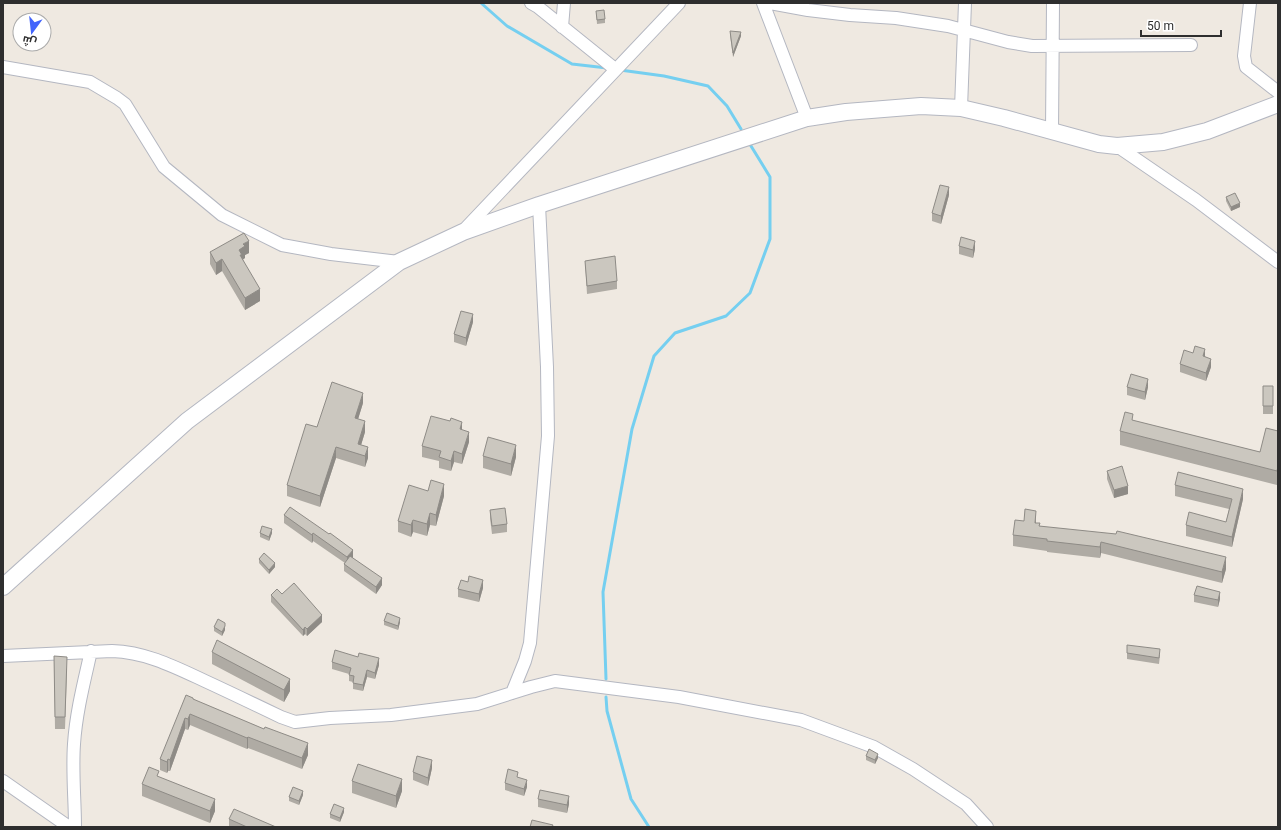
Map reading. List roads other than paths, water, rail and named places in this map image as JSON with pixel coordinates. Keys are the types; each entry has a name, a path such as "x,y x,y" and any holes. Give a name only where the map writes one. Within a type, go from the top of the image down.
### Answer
{"street":[{"path":"531,3 616,70"},
{"path":"562,27 564,3"},
{"path":"463,232 679,3"},
{"path":"763,3 807,118"},
{"path":"770,3 808,10 896,18 948,26 964,29 1008,42 1032,46 1191,45"},
{"path":"961,108 965,3"},
{"path":"1052,131 1053,3"},
{"path":"1250,3 1244,56 1246,67 1278,92"},
{"path":"3,67 90,82 116,98 125,104 164,167 222,215 282,245 331,254 399,262"},
{"path":"3,587 187,421 399,262 463,232 539,204 807,118 846,112 921,106 961,108 1099,144 1117,146 1163,142 1207,131 1278,104"},
{"path":"1117,146 1196,200 1278,262"},
{"path":"512,693 525,661 530,643 548,436 547,367 539,204"},
{"path":"75,827 74,746 76,721 91,651"},
{"path":"3,656 91,651 123,651 145,655 169,664 280,717 296,722 391,715 477,704 530,687 555,682 679,697 801,720 874,747 913,769 966,804 987,827"},
{"path":"3,781 69,827"}],"waterway":[{"path":"481,3 507,26 572,64 607,68"},
{"path":"620,70 664,76 708,86 727,106 741,129"},
{"path":"606,679 603,592 632,429 654,356 675,333 726,316 750,293 770,239 770,177 751,146"},
{"path":"606,697 607,711 631,799 649,827"}]}
